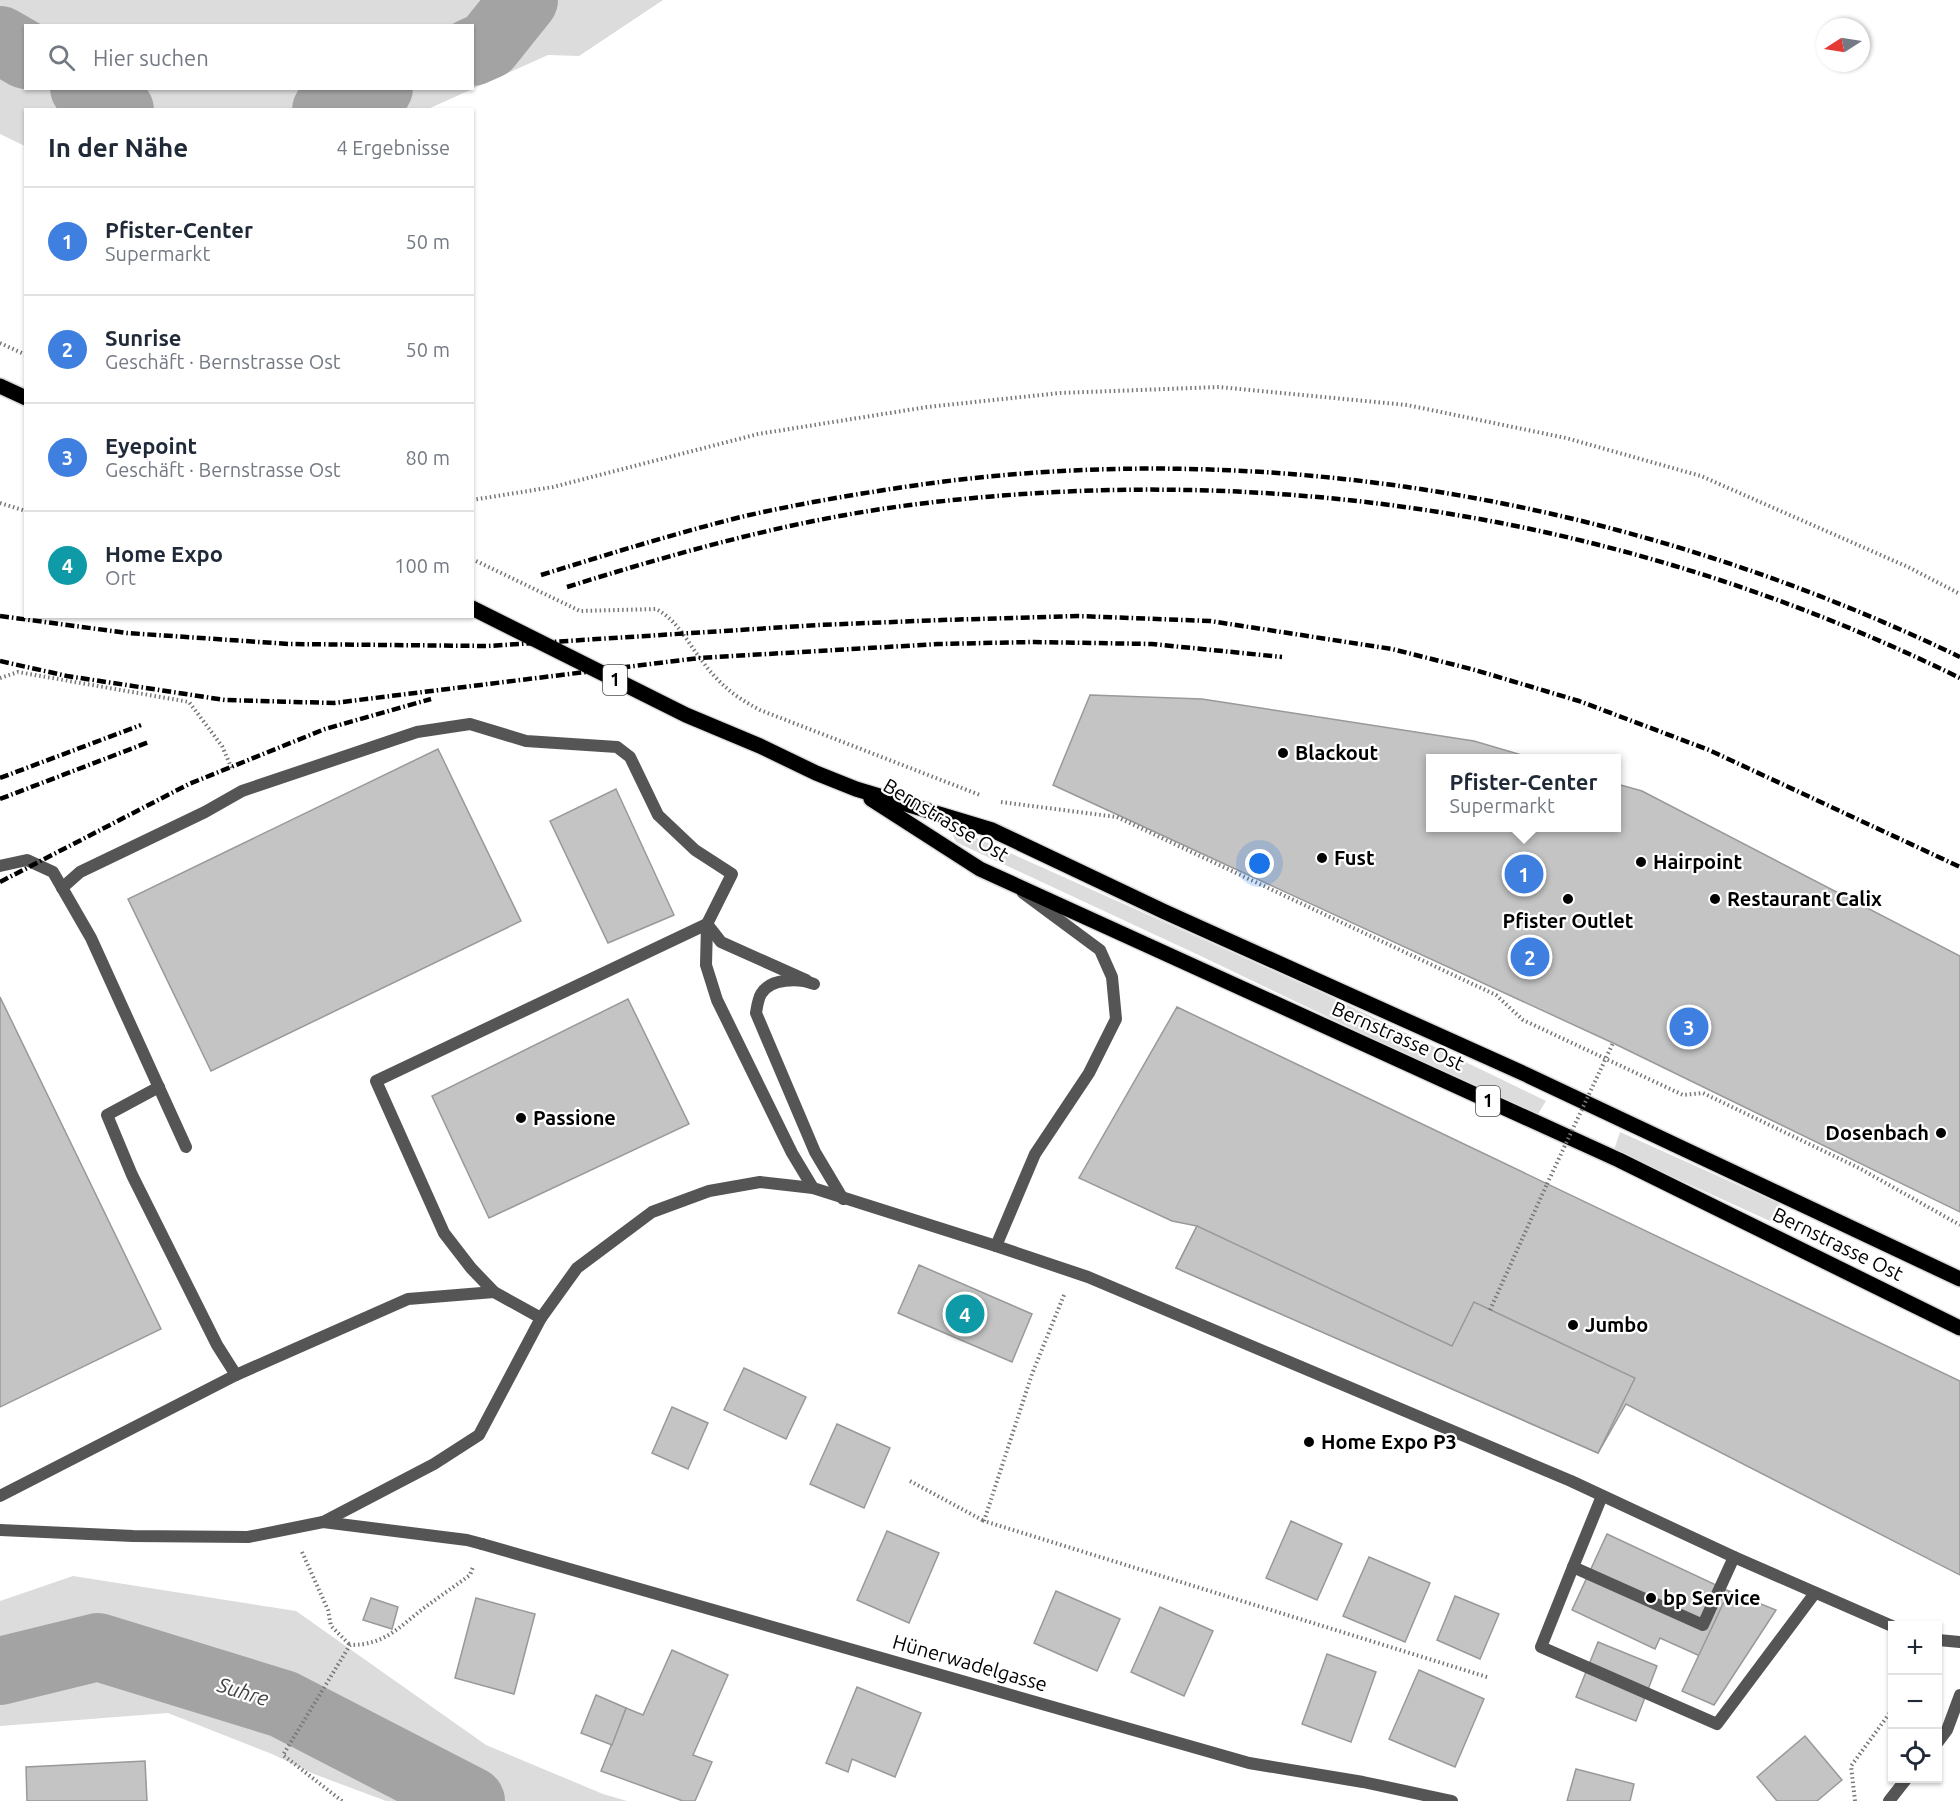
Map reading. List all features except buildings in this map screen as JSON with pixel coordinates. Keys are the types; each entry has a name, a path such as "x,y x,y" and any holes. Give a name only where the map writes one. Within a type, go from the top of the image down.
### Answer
{"main road":[{"path":"0,386 24,397"},
{"name":"Bernstrasse Ost","path":"474,609 686,715 760,746 816,773 856,789 992,830 1165,912 1548,1084 1960,1280"},
{"name":"Bernstrasse Ost","path":"856,789 980,869 1619,1160 1960,1328"}],"street":[{"path":"62,888 80,872 205,812 242,791 417,732 470,723 525,741 617,747 630,757 658,815 695,850 732,874 707,924 706,965 717,1000 792,1153 813,1188"},
{"path":"0,866 27,860 53,872 91,938 186,1147"},
{"path":"996,1246 1035,1154 1089,1073 1116,1019 1112,977 1100,950 1012,884"},
{"path":"707,924 721,942 810,982 786,981 767,987 760,996 756,1013 815,1152 843,1199"},
{"path":"542,1318 494,1292 471,1268 444,1233 376,1081 707,924"},
{"path":"159,1087 108,1115 138,1185 217,1345 236,1375"},
{"path":"0,1530 133,1536 248,1537 323,1522 434,1464 479,1436 542,1318 577,1268 652,1212 709,1191 760,1182 813,1188 1073,1272 1560,1477 1734,1557 1888,1624"},
{"path":"0,1496 236,1375 408,1299 494,1292"},
{"path":"1602,1496 1541,1647 1717,1724 1815,1593"},
{"name":"Hünerwadelgasse","path":"323,1522 467,1540 1249,1763 1363,1782 1452,1801"},
{"path":"1573,1567 1703,1625 1734,1557"},
{"path":"1942,1640 1960,1642"},
{"path":"1942,1737 1947,1730 1960,1695"},
{"path":"1889,1801 1904,1783"}],"path":[{"path":"0,343 24,354"},
{"path":"474,500 553,487 758,434 927,407 1060,393 1219,387 1407,405 1577,441 1701,476 1908,567 1960,594"},
{"path":"0,503 24,510"},
{"path":"474,560 580,611 656,609 677,626 699,658 739,699 760,710 984,797"},
{"path":"0,678 18,672 189,702 222,747 242,791"},
{"path":"995,801 1117,817 1496,995 1523,1020 1683,1095 1703,1093 1859,1168 1960,1225"},
{"path":"1490,1310 1613,1043"},
{"path":"984,1521 1032,1374 1073,1272"},
{"path":"910,1481 984,1521 1487,1677"},
{"path":"291,1528 328,1610 331,1626 350,1645"},
{"path":"350,1645 373,1642 393,1634 470,1575 482,1545"},
{"path":"342,1801 283,1755 350,1645"},
{"path":"1855,1801 1851,1766 1888,1717"}],"shaded area":[{"path":"0,0 663,0 579,56 548,55 474,88 474,24 24,24 24,90 470,90 430,108 24,108 24,146 0,134"},
{"path":"961,831 1327,995 1546,1101 1536,1117 1205,958 962,845 956,842 953,836 954,832"},
{"path":"1620,1132 1778,1203 1780,1206 1775,1221 1772,1222 1614,1150"},
{"path":"73,1576 296,1611 486,1745 603,1794 627,1801 386,1801 314,1774 272,1754 168,1713 0,1726 0,1601"}],"waterway":[{"path":"474,51 488,45 524,0"},
{"path":"0,40 24,54"},
{"path":"87,90 117,108"},
{"path":"331,108 374,90"},
{"name":"Suhre","path":"0,1671 98,1647 283,1704 471,1801"}],"railway":[{"path":"541,575 745,516 904,487 1039,472 1175,469 1310,476 1445,493 1578,520 1708,557 1836,602 1960,657"},
{"path":"567,587 737,538 823,519 910,505 1046,493 1181,490 1315,497 1448,514 1579,540 1708,576 1835,622 1960,678"},
{"path":"0,616 127,633 289,644 488,646 818,625 942,620 1078,616 1210,621 1392,649 1475,670 1579,701 1709,750 1960,867"},
{"path":"0,661 67,676 225,700 334,703 699,658 938,644 1034,642 1152,644 1282,657"},
{"path":"0,882 189,784 325,729 431,699"},
{"path":"0,778 141,725"},
{"path":"0,799 149,742"}],"place":[{"name":"Blackout","path":"1283,753"},
{"name":"Fust","path":"1322,858"},
{"name":"Hairpoint","path":"1641,862"},
{"name":"Pfister-Center","path":"1524,874"},
{"name":"Pfister Outlet","path":"1568,899"},
{"name":"Restaurant Calix","path":"1715,899"},
{"name":"Sunrise","path":"1530,957"},
{"name":"Eyepoint","path":"1689,1027"},
{"name":"Passione","path":"521,1118"},
{"name":"Dosenbach","path":"1941,1133"},
{"name":"Home Expo","path":"965,1314"},
{"name":"Jumbo","path":"1573,1325"},
{"name":"Home Expo P3","path":"1309,1442"},
{"name":"bp Service","path":"1651,1598"}]}
